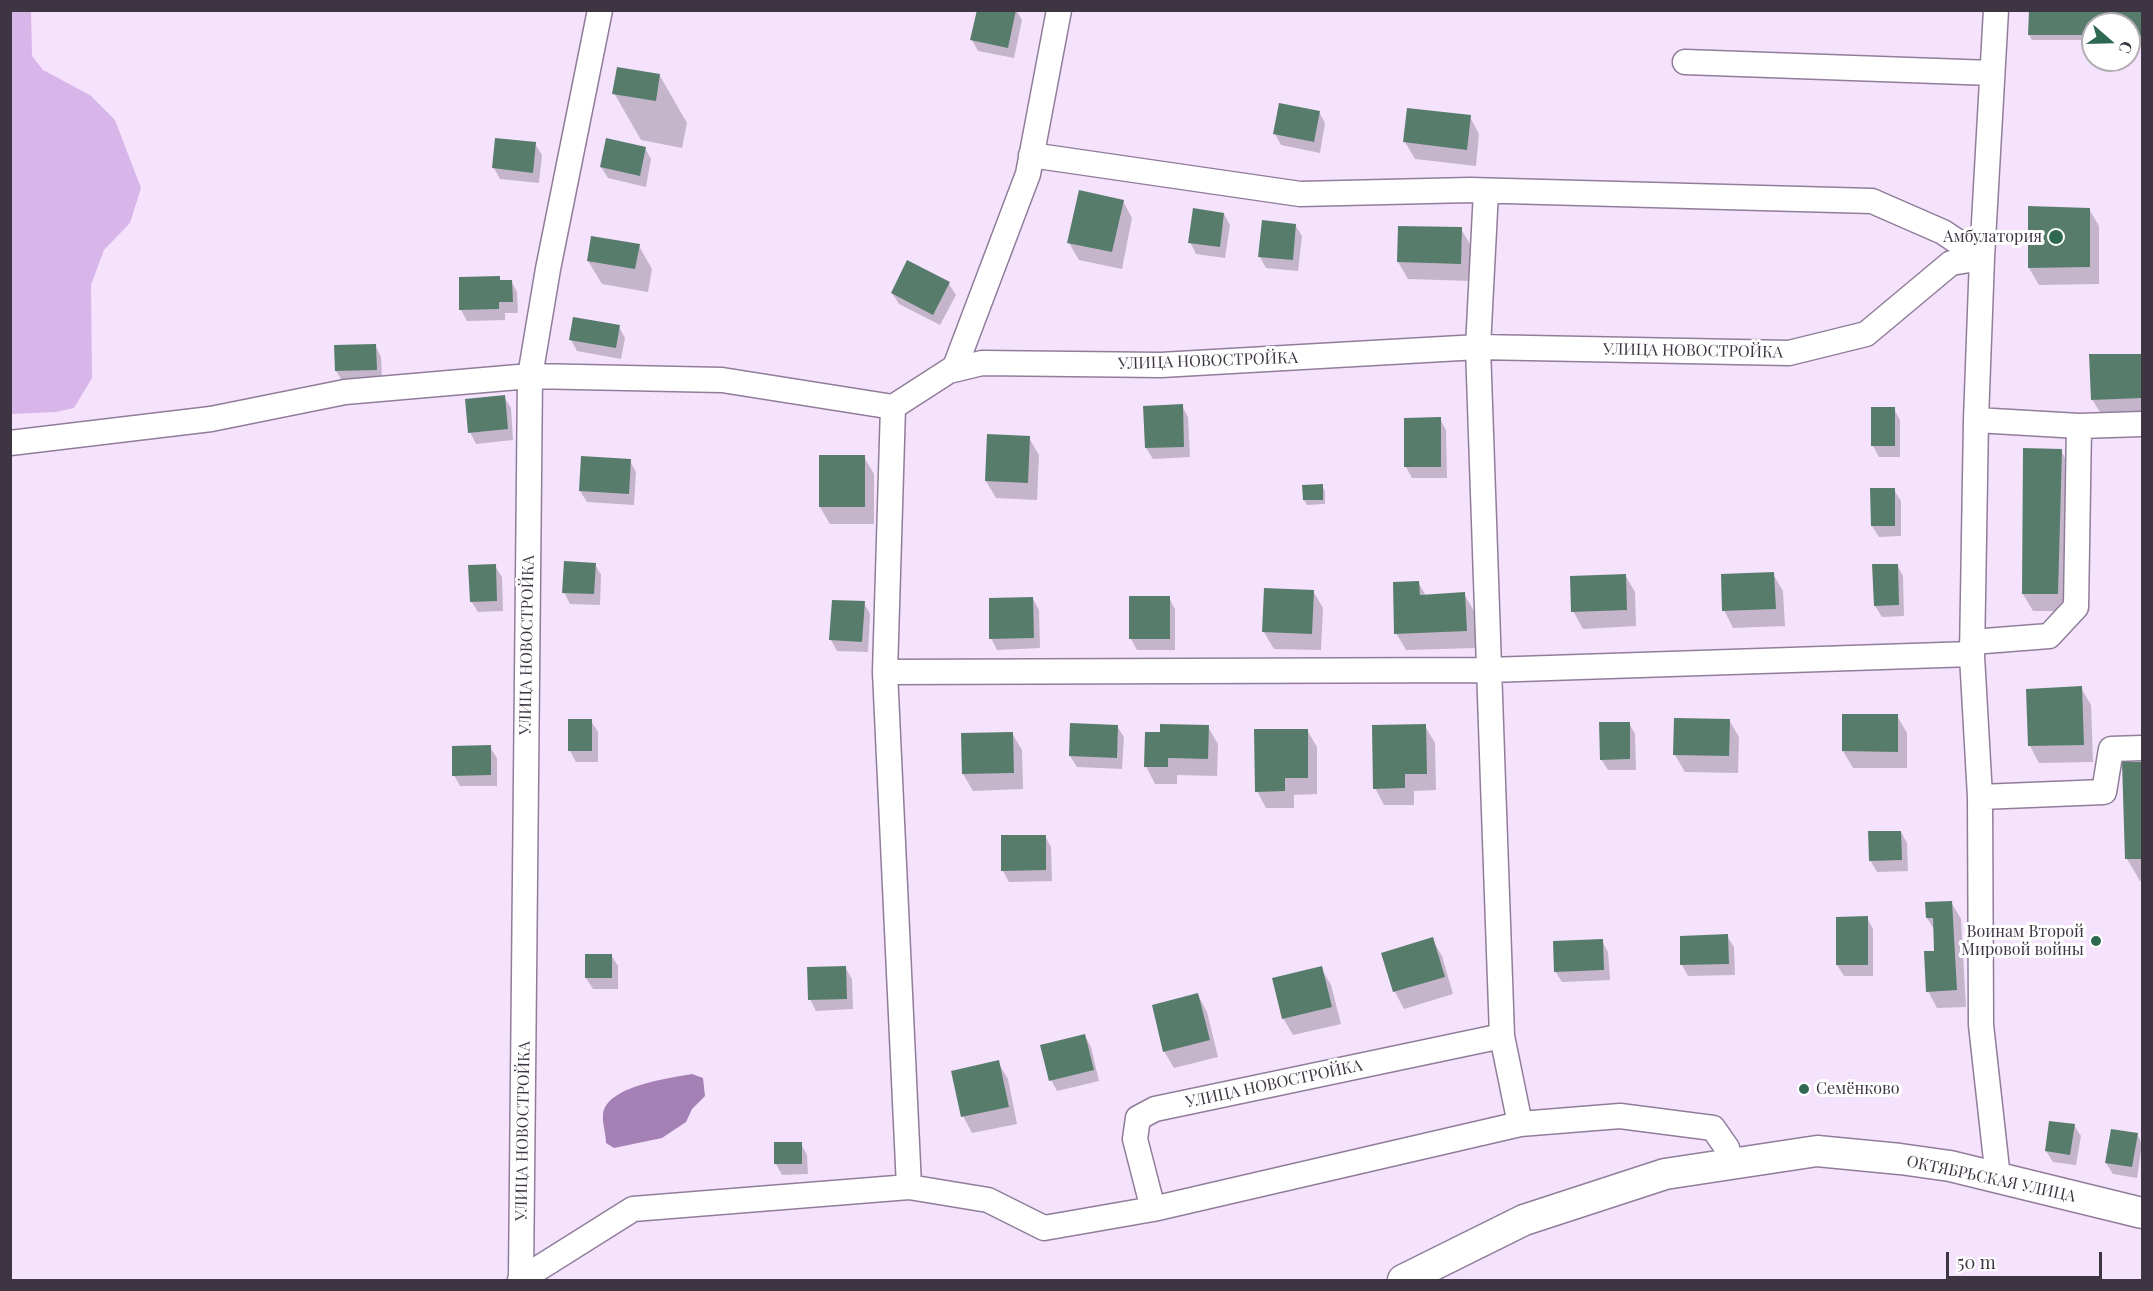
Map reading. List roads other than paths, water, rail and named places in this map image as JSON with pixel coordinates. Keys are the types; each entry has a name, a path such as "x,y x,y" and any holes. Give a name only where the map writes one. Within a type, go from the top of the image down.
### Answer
{"street":[{"name":"УЛИЦА НОВОСТРОЙКА","path":"520,1280 530,376 548,269 600,10"},
{"name":"УЛИЦА НОВОСТРОЙКА","path":"893,407 955,367 962,351 1028,174 1059,10"},
{"path":"1996,10 1988,184 1982,258 1976,420 1972,648 1980,797 1981,1024 1998,1178"},
{"path":"1685,62 1992,73"},
{"path":"1031,156 1300,194 1486,191 1872,201 1943,232 1982,258"},
{"path":"1486,191 1478,347 1502,1036 1520,1124"},
{"name":"УЛИЦА НОВОСТРОЙКА","path":"949,371 982,363 1161,365 1478,347 1789,353 1866,334 1951,262 1982,258"},
{"path":"10,443 211,418 345,392 530,376 722,380 893,407 885,672 909,1187"},
{"path":"1976,420 2079,426 2142,424"},
{"path":"885,672 1489,670 1972,648 2049,636 2076,608 2079,426"},
{"path":"1980,797 2104,792 2110,749 2142,748"},
{"name":"УЛИЦА НОВОСТРОЙКА","path":"1153,1209 1135,1139 1138,1118 1155,1108 1502,1036"},
{"path":"520,1280 633,1209 909,1187 988,1200 1044,1228 1153,1209 1520,1124 1620,1116 1713,1128 1727,1148 1731,1163"},
{"name":"ОКТЯБРЬСКАЯ УЛИЦА","path":"1403,1281 1524,1220 1665,1174 1817,1151 1950,1166 2142,1213"}],"place":[{"name":"Амбулатория","path":"2056,237"},
{"name":"Воинам Второй Мировой войны","path":"2096,941"},
{"name":"Семёнково","path":"1804,1089"}]}
